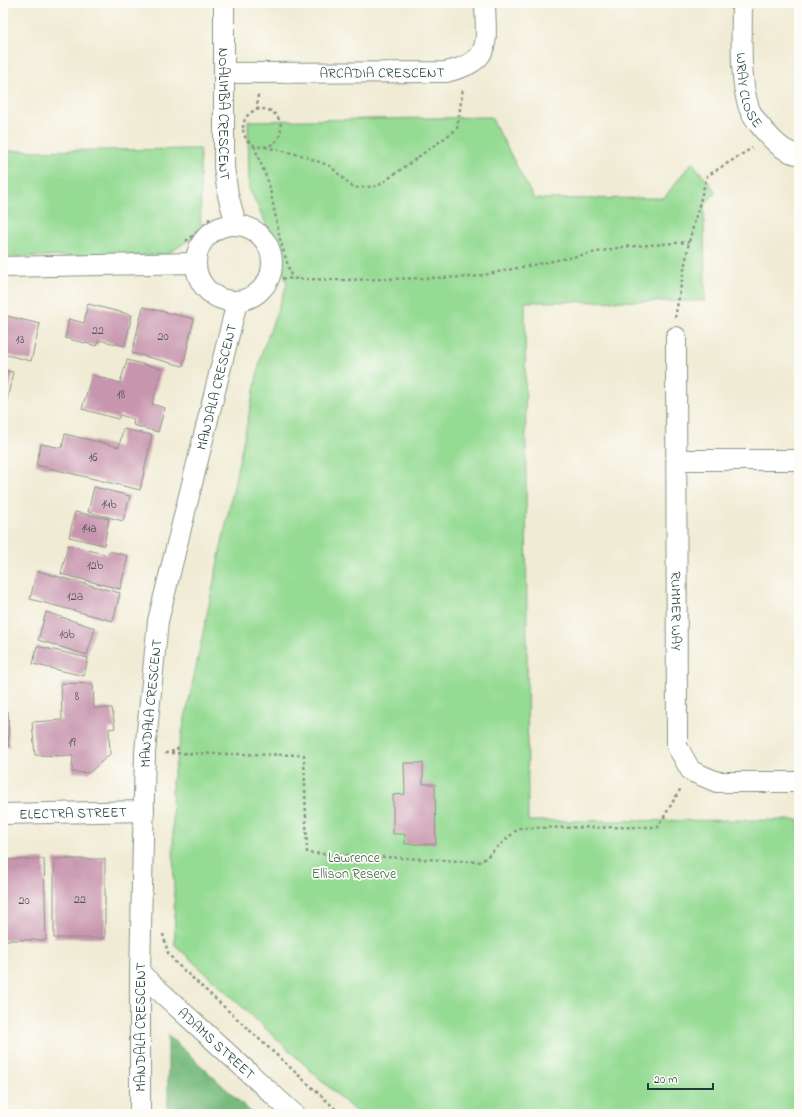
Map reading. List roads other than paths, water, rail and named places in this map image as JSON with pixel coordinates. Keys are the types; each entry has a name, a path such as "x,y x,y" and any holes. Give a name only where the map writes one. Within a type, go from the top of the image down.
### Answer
{"street":[{"name":"NOALIMBA CRESCENT","path":"224,3 224,167 228,195 236,224"},
{"name":"ARCADIA CRESCENT","path":"224,73 446,72 466,68 480,58 486,46 485,3"},
{"name":"WRAY CLOSE","path":"742,3 744,83 749,108 757,122 769,137 779,146 794,154 799,154"},
{"path":"236,224 249,227 263,236 271,250 273,264 270,278 262,290 250,298 237,302 222,300 205,288 198,277 195,262 198,248 210,232 222,226 236,224"},
{"path":"3,267 195,262"},
{"name":"MANDALA CRESCENT","path":"140,1114 140,973 145,752 158,621 237,302"},
{"name":"RUMMER WAY","path":"676,337 677,746 691,771 717,782 799,782"},
{"path":"677,460 799,460"},
{"name":"ELECTRA STREET","path":"3,814 144,811"},
{"name":"ADAMS STREET","path":"140,973 294,1114"}],"park label":[{"name":"Lawrence Ellison Reserve","path":"354,866"}]}
